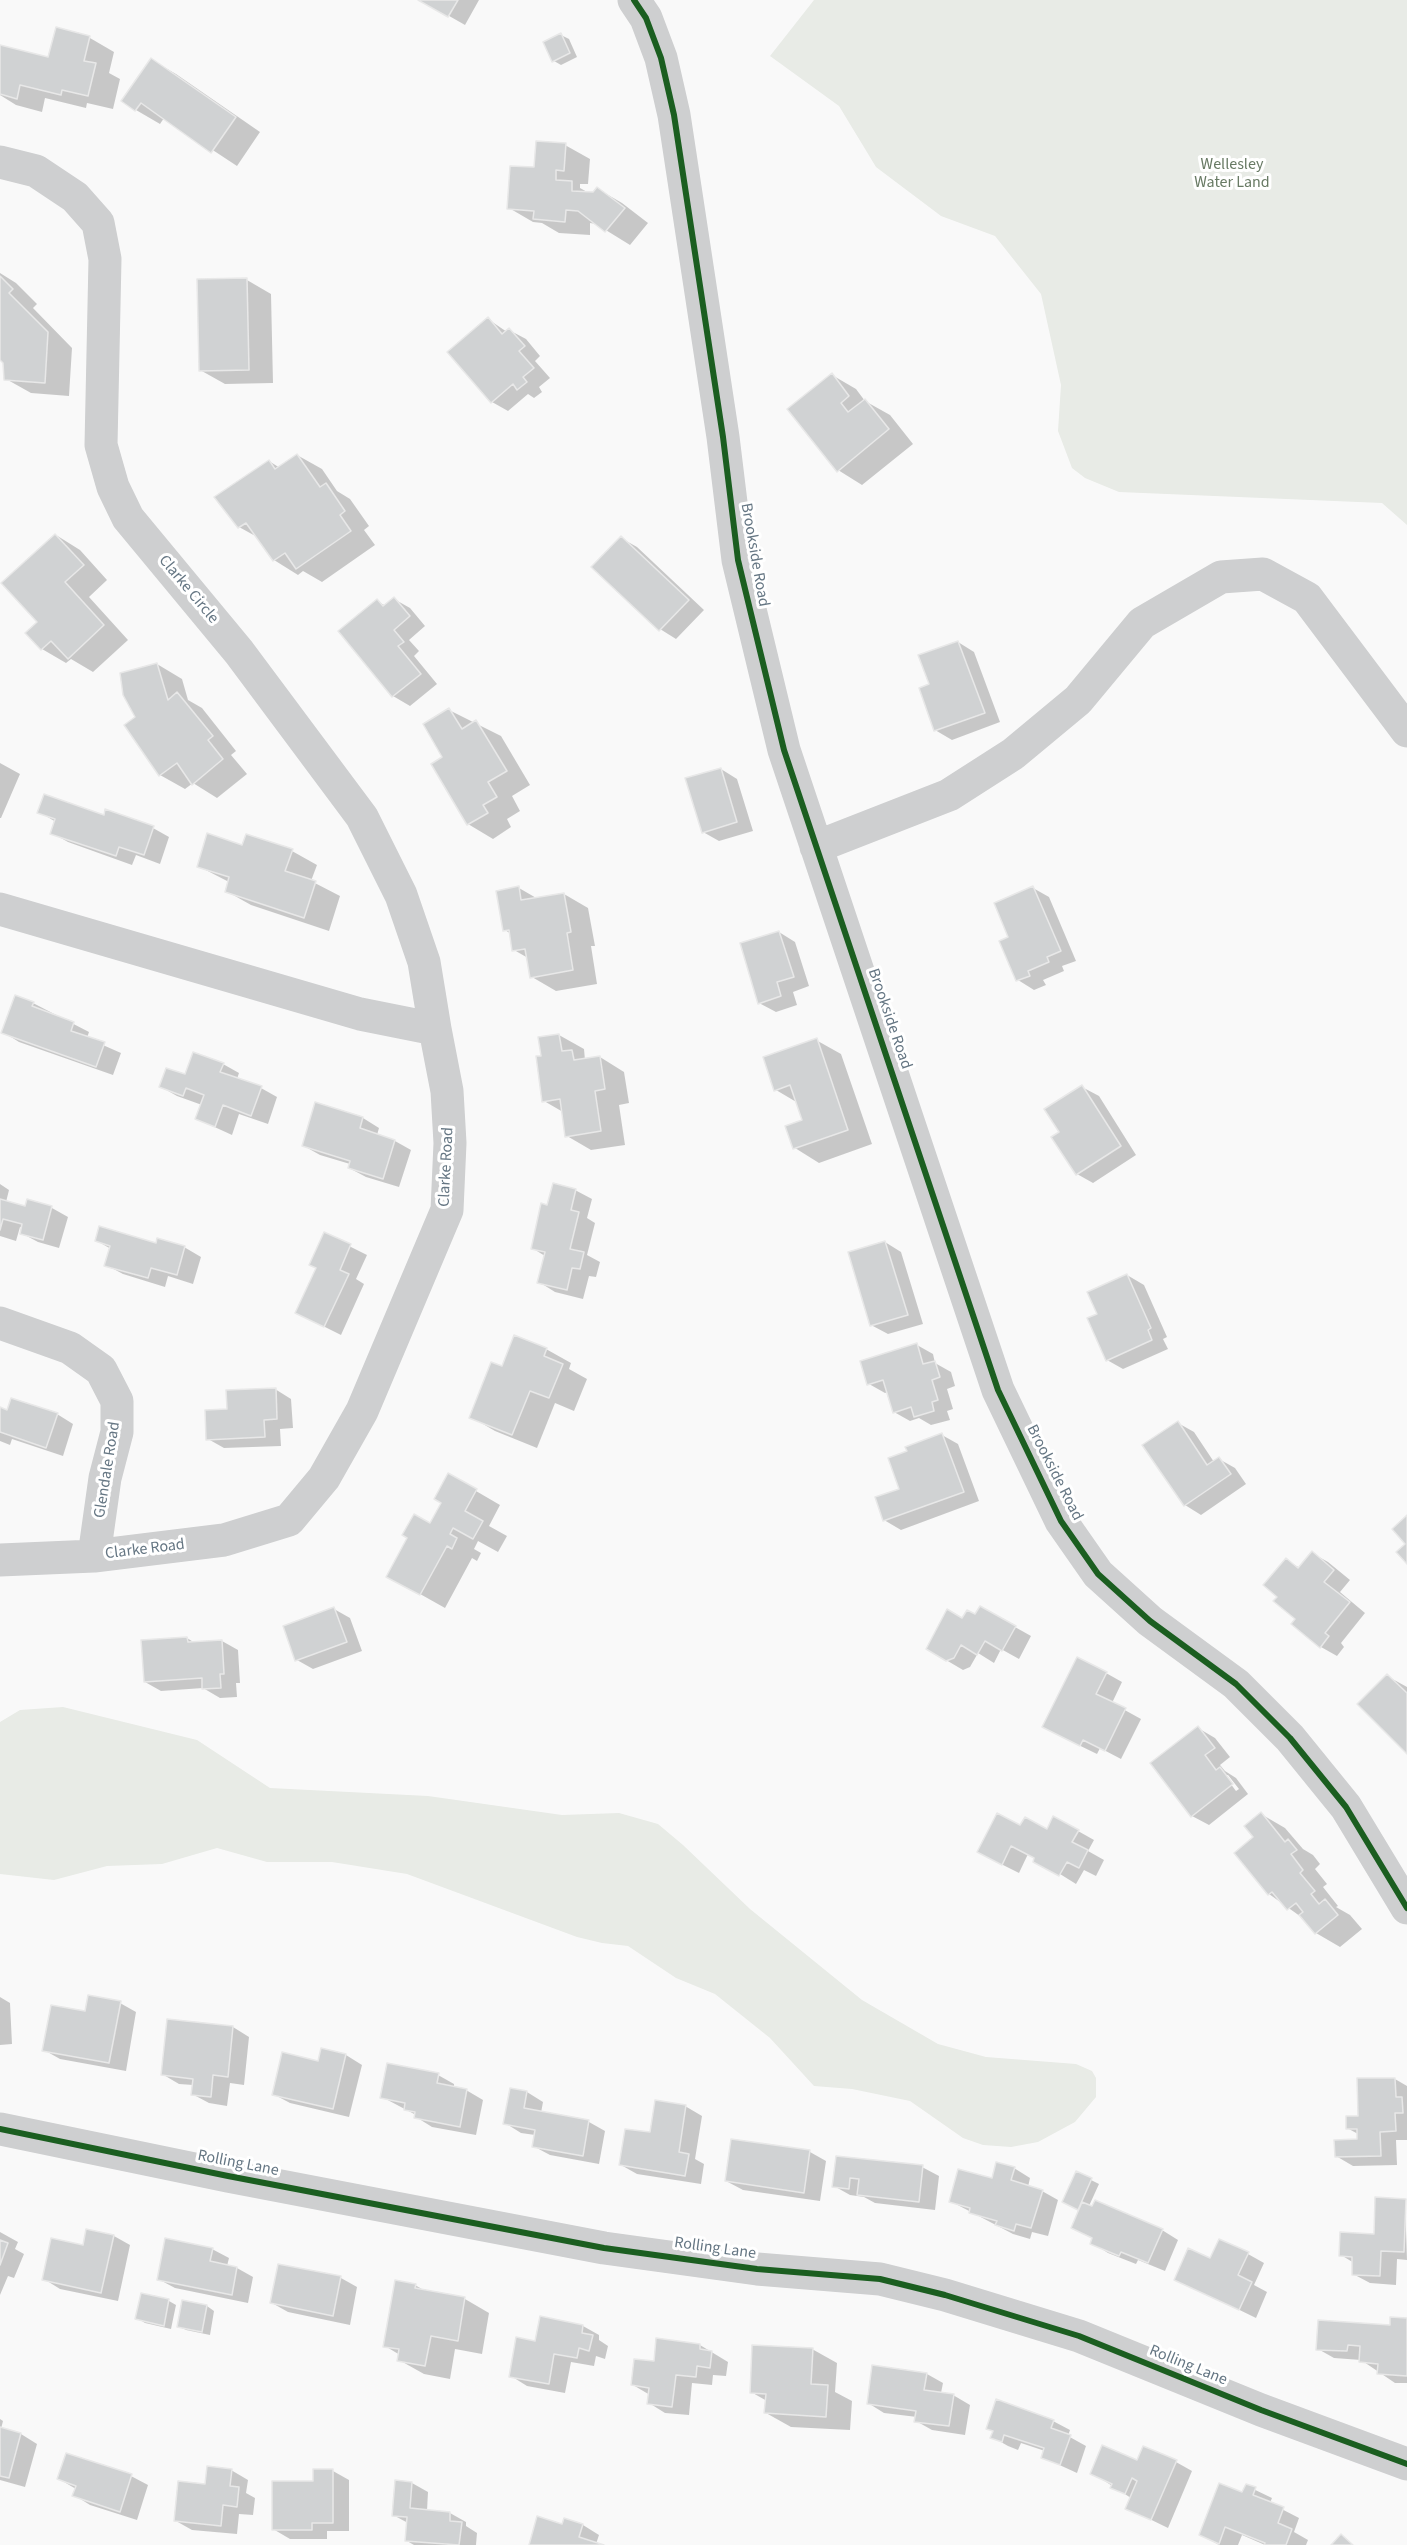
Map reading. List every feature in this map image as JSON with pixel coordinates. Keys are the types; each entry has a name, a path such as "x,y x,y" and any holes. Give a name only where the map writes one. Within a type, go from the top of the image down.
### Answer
{"street":[{"name":"Brookside Road","path":"634,0 646,18 661,58 674,115 723,438 738,560 784,750 998,1390 1061,1521 1098,1574 1150,1621 1236,1684 1290,1738 1346,1808 1407,1908"},
{"name":"Clarke Circle","path":"0,162 36,171 75,197 98,223 105,259 101,445 113,487 128,518 239,652 362,817 400,895 424,962 435,1029"},
{"path":"816,847 949,795 1013,754 1078,700 1142,623 1221,578 1263,574 1307,598 1407,731"},
{"path":"0,909 360,1014 435,1029"},
{"name":"Clarke Road","path":"94,1556 224,1540 289,1520 324,1478 362,1411 447,1210 450,1143 447,1091 435,1029"},
{"name":"Glendale Road","path":"0,1323 70,1348 101,1370 117,1401 117,1432 105,1478 94,1556"},
{"path":"0,1560 94,1556"},
{"name":"Rolling Lane","path":"0,2129 228,2176 604,2248 757,2269 880,2279 1079,2336 1261,2410 1407,2464"}],"green space":[{"name":"Wellesley Water Land","path":"814,0 1407,0 1407,525 1382,503 1119,492 1085,478 1072,468 1058,431 1061,385 1041,294 995,236 941,216 876,167 839,106 770,56"},
{"path":"63,1707 197,1740 270,1788 428,1796 562,1815 619,1813 658,1824 750,1909 862,2000 938,2044 986,2057 1076,2064 1092,2071 1096,2078 1096,2097 1075,2122 1038,2142 1011,2147 983,2145 963,2138 910,2101 852,2089 814,2086 770,2038 715,1994 676,1978 628,1946 577,1937 407,1874 332,1862 267,1862 217,1848 162,1864 107,1866 54,1880 0,1874 0,1722 20,1710"}],"building":[{"path":"418,0 458,0 448,17"},
{"path":"56,27 90,36 84,61 96,63 88,96 62,90 61,95 20,85 17,99 0,94 0,45 48,57"},
{"path":"561,33 570,53 552,62 543,42"},
{"path":"151,58 236,117 211,153 141,103 135,111 121,101"},
{"path":"536,141 566,143 564,171 556,170 556,180 572,181 572,191 593,192 597,187 625,208 605,232 578,211 566,210 565,222 533,219 534,211 507,209 510,166 534,167"},
{"path":"0,276 13,289 9,293 48,332 45,383 4,380 3,363 0,360"},
{"path":"247,278 249,370 199,371 197,279"},
{"path":"488,317 502,334 509,328 525,346 519,351 534,368 523,377 527,382 517,390 513,384 491,403 447,352"},
{"path":"832,373 849,396 841,403 848,412 865,399 889,429 837,472 787,409"},
{"path":"297,454 320,487 326,483 345,511 340,515 351,531 296,569 285,553 273,561 246,523 238,528 214,497 269,460 275,469"},
{"path":"55,534 84,565 65,582 104,625 68,659 51,641 41,650 25,633 37,622 1,583"},
{"path":"621,536 689,600 659,631 591,567"},
{"path":"394,597 410,616 394,630 404,642 398,646 421,674 392,697 338,631 377,599 383,606"},
{"path":"958,641 985,713 934,731 919,688 929,684 918,655"},
{"path":"157,663 168,700 177,692 213,736 208,740 223,759 192,785 177,763 159,776 124,725 135,717 123,695 120,673"},
{"path":"449,708 462,729 476,720 507,771 488,782 497,797 483,805 488,813 467,825 431,764 442,757 423,724"},
{"path":"721,768 737,822 702,833 685,778"},
{"path":"44,794 104,815 105,809 154,826 144,855 119,847 116,856 50,834 55,819 37,813"},
{"path":"207,833 242,845 246,834 293,849 285,871 316,881 304,918 225,892 229,877 197,867"},
{"path":"519,886 521,900 564,893 571,932 567,933 573,970 530,978 525,949 512,951 509,930 503,931 496,891"},
{"path":"1033,886 1061,951 1047,957 1049,962 1028,971 1030,976 1016,981 999,941 1008,937 994,903"},
{"path":"779,931 794,977 777,982 781,996 758,1004 740,943"},
{"path":"15,995 34,1002 32,1006 74,1022 71,1031 105,1042 96,1067 1,1033"},
{"path":"559,1034 562,1051 572,1050 574,1060 600,1056 605,1089 595,1091 601,1131 565,1137 560,1099 542,1102 536,1056 541,1056 538,1037"},
{"path":"817,1038 848,1130 793,1149 785,1126 802,1120 790,1085 774,1091 763,1057"},
{"path":"193,1052 224,1063 220,1072 262,1086 251,1116 223,1105 215,1127 195,1119 204,1095 186,1088 183,1096 159,1087 166,1068 185,1074"},
{"path":"1082,1085 1121,1146 1076,1175 1051,1137 1059,1132 1044,1109"},
{"path":"315,1102 363,1117 360,1128 395,1140 383,1179 348,1168 350,1161 302,1146"},
{"path":"553,1183 576,1189 571,1210 579,1212 570,1249 584,1252 580,1269 572,1268 567,1290 537,1283 545,1252 531,1249 541,1203 547,1205"},
{"path":"0,1199 25,1206 27,1199 52,1206 43,1240 20,1234 22,1224 3,1219 0,1230"},
{"path":"99,1226 156,1243 157,1238 185,1246 177,1275 151,1268 148,1278 104,1266 110,1246 95,1241"},
{"path":"324,1232 351,1244 340,1270 349,1274 324,1327 295,1313 316,1268 309,1265"},
{"path":"885,1241 908,1315 870,1326 848,1252"},
{"path":"1127,1274 1151,1328 1148,1330 1152,1340 1106,1361 1087,1318 1097,1314 1087,1292"},
{"path":"514,1335 547,1348 544,1356 563,1364 549,1398 530,1391 512,1435 469,1418 491,1362 502,1366"},
{"path":"917,1343 923,1364 935,1361 940,1377 932,1380 938,1400 932,1402 934,1411 914,1417 911,1407 893,1413 883,1380 867,1385 860,1361"},
{"path":"276,1388 277,1419 264,1420 265,1437 206,1440 205,1410 227,1409 226,1390"},
{"path":"11,1398 58,1413 46,1448 0,1432 0,1407 7,1410"},
{"path":"1178,1421 1207,1465 1219,1457 1231,1474 1184,1506 1142,1445"},
{"path":"942,1433 964,1492 883,1521 875,1497 899,1489 888,1458 907,1451 905,1447"},
{"path":"448,1473 477,1489 465,1511 483,1521 473,1539 453,1528 450,1534 457,1538 452,1549 447,1546 420,1595 386,1577 407,1538 402,1535 414,1514 430,1523 441,1503 434,1499"},
{"path":"1407,1515 1407,1564 1396,1552 1405,1544 1392,1529"},
{"path":"1312,1551 1334,1570 1324,1582 1350,1602 1325,1633 1329,1636 1320,1648 1291,1624 1295,1619 1273,1601 1277,1597 1263,1585 1286,1558 1298,1568"},
{"path":"980,1606 1016,1626 1002,1651 985,1641 977,1655 961,1645 954,1658 946,1661 926,1649 947,1609 962,1618 967,1610 975,1614"},
{"path":"334,1607 347,1642 295,1661 283,1626"},
{"path":"187,1637 188,1642 222,1640 224,1674 220,1674 221,1688 202,1689 202,1678 144,1682 141,1640"},
{"path":"1077,1657 1107,1672 1096,1694 1126,1708 1105,1751 1083,1740 1080,1746 1042,1727"},
{"path":"1387,1674 1407,1693 1407,1754 1357,1704"},
{"path":"1198,1726 1215,1748 1205,1755 1216,1770 1220,1767 1233,1784 1191,1817 1150,1763"},
{"path":"1261,1812 1285,1842 1288,1839 1297,1850 1291,1854 1303,1870 1300,1873 1315,1891 1311,1894 1319,1904 1325,1899 1338,1915 1315,1934 1299,1915 1303,1912 1296,1903 1287,1910 1272,1892 1268,1895 1234,1853 1253,1837 1244,1826"},
{"path":"997,1813 1020,1825 1025,1817 1047,1829 1053,1816 1079,1830 1072,1842 1088,1850 1079,1868 1067,1862 1059,1876 1033,1862 1034,1858 1011,1846 1002,1865 977,1852"},
{"path":"88,1995 121,2001 109,2063 42,2051 51,2005 85,2011"},
{"path":"167,2019 233,2026 228,2077 213,2075 211,2097 191,2095 193,2079 161,2075"},
{"path":"321,2048 346,2054 333,2109 272,2095 282,2052 318,2061"},
{"path":"387,2063 439,2073 437,2083 467,2089 460,2127 414,2118 415,2112 404,2110 405,2103 380,2098"},
{"path":"1357,2078 1395,2078 1396,2097 1402,2097 1403,2113 1395,2113 1396,2131 1380,2132 1381,2156 1335,2157 1334,2140 1357,2139 1357,2129 1346,2129 1346,2116 1358,2116"},
{"path":"510,2088 527,2091 524,2108 589,2120 583,2156 532,2147 535,2130 503,2124"},
{"path":"655,2100 686,2105 679,2152 689,2154 685,2176 619,2165 625,2129 650,2132"},
{"path":"731,2139 810,2150 804,2193 725,2181"},
{"path":"836,2156 923,2165 919,2202 857,2195 859,2179 850,2178 849,2189 832,2187"},
{"path":"996,2162 1015,2167 1011,2180 1043,2190 1031,2228 1016,2224 1014,2231 995,2225 997,2221 969,2213 970,2208 949,2202 958,2169 992,2178"},
{"path":"1076,2171 1092,2178 1078,2210 1062,2202"},
{"path":"1375,2197 1406,2199 1404,2252 1381,2251 1380,2276 1352,2275 1352,2257 1339,2256 1340,2232 1374,2234"},
{"path":"1095,2200 1163,2229 1148,2263 1121,2252 1119,2256 1090,2244 1092,2238 1071,2228 1082,2202 1092,2206"},
{"path":"86,2229 114,2235 101,2293 42,2280 51,2238 83,2245"},
{"path":"165,2238 213,2248 210,2261 237,2267 232,2295 157,2280"},
{"path":"1219,2239 1249,2252 1238,2275 1252,2282 1239,2310 1174,2280 1188,2248 1210,2258"},
{"path":"0,2240 8,2243 0,2265"},
{"path":"278,2264 341,2276 333,2316 270,2303"},
{"path":"395,2280 416,2284 415,2288 465,2297 458,2341 431,2336 425,2366 397,2361 399,2349 383,2347"},
{"path":"141,2293 169,2299 164,2326 135,2319"},
{"path":"182,2300 207,2305 202,2332 177,2327"},
{"path":"540,2316 583,2325 582,2333 593,2335 589,2351 579,2348 577,2358 554,2354 549,2384 509,2377 516,2337 535,2341"},
{"path":"1390,2317 1407,2318 1407,2376 1377,2374 1378,2364 1359,2362 1360,2346 1348,2345 1347,2351 1316,2350 1318,2320 1390,2325"},
{"path":"656,2338 700,2344 700,2349 712,2351 710,2368 697,2366 696,2377 676,2375 672,2407 647,2404 649,2388 631,2385 634,2359 654,2361"},
{"path":"752,2345 813,2348 811,2384 828,2385 826,2417 764,2413 766,2394 750,2393"},
{"path":"872,2365 927,2373 924,2390 954,2394 949,2426 914,2422 916,2411 867,2404"},
{"path":"996,2399 1054,2420 1051,2428 1071,2435 1060,2465 1041,2458 1044,2448 1004,2435 1002,2442 990,2438 993,2431 986,2429"},
{"path":"0,2427 21,2433 9,2478 0,2476"},
{"path":"1102,2445 1137,2460 1143,2446 1177,2460 1151,2520 1125,2509 1137,2481 1132,2478 1125,2494 1110,2488 1112,2484 1090,2474"},
{"path":"66,2453 132,2474 120,2512 72,2496 76,2486 57,2479"},
{"path":"207,2466 232,2469 230,2486 239,2487 237,2507 223,2505 221,2526 174,2521 178,2481 205,2484"},
{"path":"313,2469 333,2469 333,2523 312,2523 312,2530 272,2530 272,2481 313,2481"},
{"path":"395,2480 412,2482 410,2508 450,2512 450,2521 462,2522 459,2545 405,2541 407,2517 392,2516"},
{"path":"1219,2483 1242,2492 1246,2484 1256,2487 1253,2495 1284,2507 1278,2523 1292,2529 1286,2545 1264,2545 1265,2543 1225,2527 1219,2544 1199,2535"},
{"path":"537,2516 562,2524 564,2518 583,2524 579,2537 604,2545 529,2545"},
{"path":"1341,2534 1353,2545 1331,2545"}],"cycle path":[{"path":"634,0 646,18 661,58 674,115 723,437 738,560 784,750 998,1390 1061,1521 1098,1574 1150,1621 1236,1684 1290,1738 1346,1807 1407,1908"},
{"path":"0,2129 228,2176 604,2248 757,2269 880,2279 945,2295 1079,2336 1261,2410 1407,2464"}]}
